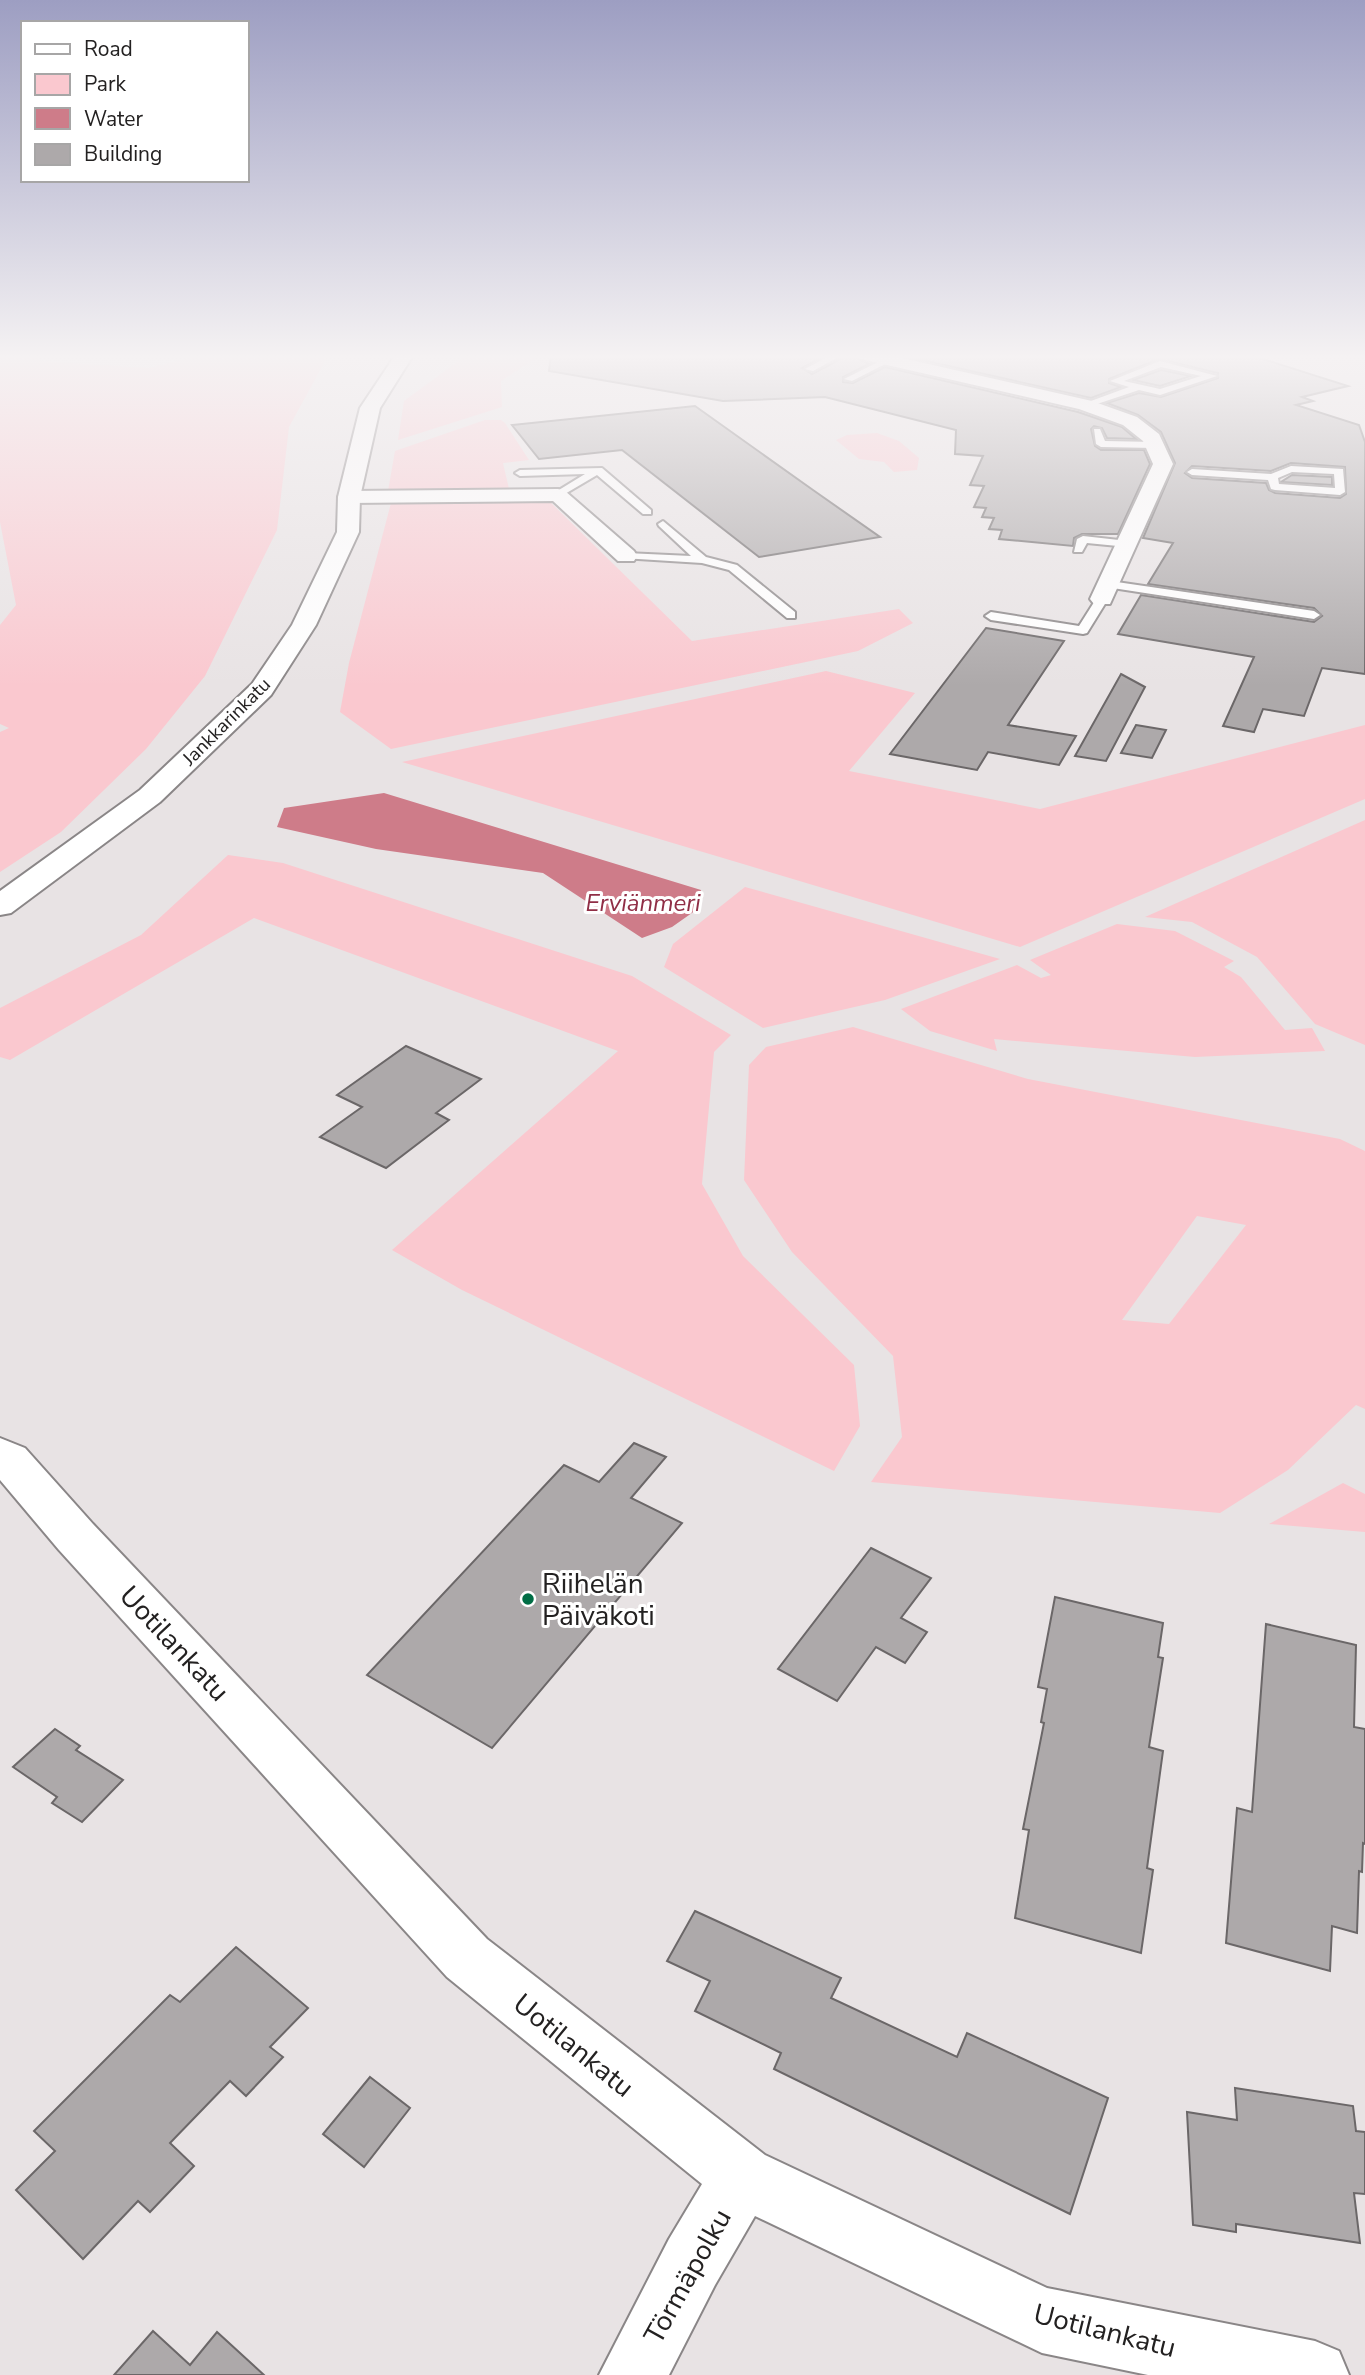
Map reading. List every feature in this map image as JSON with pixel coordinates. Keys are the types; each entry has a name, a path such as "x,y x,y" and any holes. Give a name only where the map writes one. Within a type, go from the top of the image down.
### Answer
{"street":[{"name":"Jankkarinkatu","path":"0,906 150,796 262,689 304,625 348,533 349,498 359,465"},
{"path":"1106,592 1163,465"},
{"path":"349,498 558,495 626,556"},
{"name":"Uotilankatu","path":"0,1455 9,1460 85,1547 467,1958 743,2177 1042,2320 1315,2375"},
{"name":"Törmäpolku","path":"633,2375 692,2262 743,2177"}],"lane":[{"path":"1192,472 1272,477 1291,469 1339,471 1340,492 1275,487 1272,477"},
{"path":"558,495 598,470"},
{"path":"520,472 598,470 647,512"},
{"path":"663,524 702,560"},
{"path":"1078,550 1083,539 1128,544"},
{"path":"626,556 702,560 733,567 792,615"},
{"path":"992,616 1083,630 1106,592 1314,615"}],"green space":[{"path":"0,465 285,465 277,530 205,676 146,749 61,832 0,872 0,732 9,728 0,724 0,625 16,605 0,522"},
{"path":"393,465 503,465 509,489 388,491"},
{"path":"887,465 918,465 917,470 894,472"},
{"path":"548,500 692,641 899,609 913,623 858,651 391,749 340,712 349,663 391,503"},
{"path":"826,671 915,693 849,771 1040,809 1365,725 1365,799 1020,947 402,762"},
{"path":"1365,820 1365,1045 1315,1024 1257,957 1192,922 1145,917"},
{"path":"228,855 283,863 632,976 731,1035 714,1052 702,1184 743,1256 854,1365 860,1426 834,1471 462,1290 392,1250 618,1051 254,918 10,1060 0,1057 0,1008 141,935"},
{"path":"745,887 1000,959 885,1000 763,1028 664,967 673,944"},
{"path":"1117,924 1175,931 1234,961 1224,967 1241,977 1285,1030 1312,1028 1325,1051 1195,1057 994,1039 997,1051 930,1031 901,1009 1017,965 1041,978 1051,975 1030,960"},
{"path":"853,1027 1028,1079 1340,1139 1365,1151 1365,1409 1356,1405 1288,1470 1220,1513 871,1482 902,1437 893,1356 792,1252 744,1180 749,1065 766,1047","holes":["1197,1216 1246,1225 1169,1324 1122,1320"]},
{"path":"1343,1483 1365,1494 1365,1532 1269,1524"}],"water":[{"name":"Erviänmeri","path":"384,793 701,890 699,908 672,927 642,938 543,873 376,849 277,827 284,808"}],"building":[{"path":"641,465 778,465 880,537 759,557"},
{"path":"979,465 1150,465 1118,534 1082,534 1074,538 1073,546 999,539 1002,530 989,529 994,518 982,517 986,508 974,507 984,486 970,485"},
{"path":"1174,465 1286,465 1271,471 1192,466 1185,473 1192,478 1266,483 1269,490 1275,493 1340,498 1346,494 1345,467 1316,465 1365,465 1365,674 1322,668 1304,716 1263,709 1254,732 1223,726 1254,657 1118,634 1141,595 1314,622 1322,616 1314,608 1148,584 1173,543 1143,538"},
{"path":"1292,475 1332,477 1332,485 1281,482"},
{"path":"986,628 1064,641 1008,725 1076,736 1059,765 988,752 977,770 890,754"},
{"path":"1121,674 1145,687 1106,761 1075,756"},
{"path":"1136,725 1166,730 1152,758 1121,753"},
{"path":"406,1046 481,1079 436,1113 449,1120 386,1168 320,1137 362,1107 337,1095"},
{"name":"Riihelän Päiväkoti","path":"634,1443 666,1457 631,1498 682,1523 492,1748 367,1675 564,1465 599,1482"},
{"path":"871,1548 931,1578 901,1618 927,1632 905,1663 876,1647 837,1701 778,1669"},
{"path":"1055,1597 1163,1623 1158,1657 1163,1658 1149,1747 1163,1751 1147,1868 1153,1870 1141,1953 1015,1918 1029,1830 1023,1829 1044,1723 1041,1722 1047,1689 1038,1687"},
{"path":"1266,1624 1356,1645 1354,1727 1365,1729 1365,1844 1363,1843 1362,1872 1359,1871 1357,1933 1332,1926 1330,1971 1226,1943 1237,1808 1252,1812"},
{"path":"55,1729 80,1746 76,1750 123,1780 82,1822 52,1803 57,1797 13,1767"},
{"path":"695,1911 841,1978 831,1998 957,2057 967,2033 1108,2098 1070,2214 774,2069 781,2053 695,2011 710,1981 667,1961"},
{"path":"236,1947 308,2008 270,2047 283,2057 246,2096 230,2081 170,2143 194,2166 150,2212 138,2201 83,2259 16,2190 55,2151 34,2131 170,1995 180,2002"},
{"path":"370,2077 410,2108 364,2167 323,2134"},
{"path":"1235,2088 1353,2106 1356,2131 1365,2132 1365,2194 1354,2193 1360,2243 1236,2224 1236,2232 1193,2225 1187,2112 1237,2120"},
{"path":"153,2331 190,2365 217,2332 264,2375 114,2375"}],"place":[{"name":"Riihelän Päiväkoti","path":"528,1599"}]}
